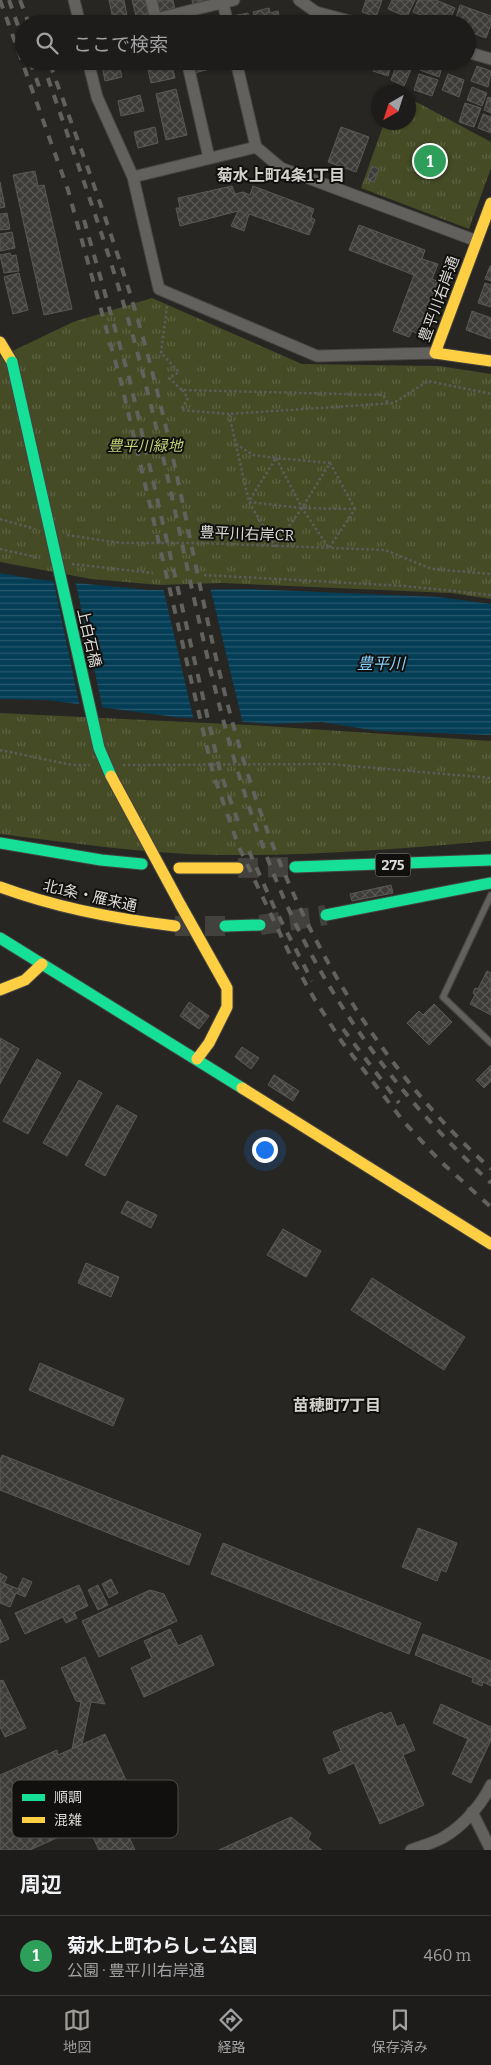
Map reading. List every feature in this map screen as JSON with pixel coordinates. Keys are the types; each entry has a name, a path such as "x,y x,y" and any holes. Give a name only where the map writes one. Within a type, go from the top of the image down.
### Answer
{"main road":[{"name":"豊平川右岸通","path":"491,203 435,353 491,361"},
{"name":"上白石橋","path":"0,342 12,362 99,748 116,788 228,988 227,1008 209,1043 197,1059"},
{"path":"0,843 101,860 142,864"},
{"name":"275","path":"296,867 491,860"},
{"path":"179,868 238,868"},
{"name":"275","path":"326,915 491,883"},
{"name":"北1条・雁来通","path":"0,887 73,910 144,923 175,926"},
{"path":"224,926 260,924"},
{"path":"0,938 197,1059 491,1244"},
{"path":"0,990 25,980 42,964"}],"street":[{"path":"74,0 78,15"},
{"path":"151,0 155,15"},
{"path":"298,0 316,12 327,15"},
{"path":"188,15 228,1 228,15"},
{"path":"476,55 491,59"},
{"path":"90,70 97,97 133,176 159,289 317,356 435,353"},
{"path":"189,70 209,158"},
{"path":"238,70 256,147 280,168 477,242"},
{"path":"133,176 256,147"},
{"path":"411,1850 444,1837 472,1812 491,1785"},
{"path":"472,1812 491,1850"}],"lane":[{"path":"491,895 443,998 491,1043"}],"path":[{"path":"168,293 161,353 179,372 169,378 188,398 181,410 229,414 394,403 428,381 491,394"},
{"path":"182,390 383,395 388,403"},
{"path":"229,414 249,502 275,546 302,508 330,463"},
{"path":"236,443 253,456 330,463"},
{"path":"249,502 276,458"},
{"path":"276,458 302,508 328,548 355,509"},
{"path":"330,463 355,509"},
{"path":"249,502 302,508 355,509"},
{"path":"0,519 36,529"},
{"name":"豊平川右岸CR","path":"62,534 121,543 385,550 418,565 432,569 491,574"},
{"path":"0,550 49,560"},
{"path":"68,564 153,573"},
{"path":"204,575 405,586 491,595"},
{"path":"0,750 72,765 92,765"},
{"path":"121,765 329,764 491,778"}],"green space":[{"path":"416,102 491,142 491,168 469,229 361,188 382,130 416,130"},
{"name":"豊平川緑地","path":"152,298 302,364 439,366 491,374 491,599 451,593 222,583 159,585 91,579 0,562 0,357 73,322"},
{"path":"0,713 249,725 491,741 491,841 355,851 219,855 136,850 0,834"}],"water":[{"name":"豊平川","path":"0,573 34,579 149,590 251,589 439,597 491,604 491,735 378,731 321,722 272,724 175,717 47,700 0,699"}],"pier":[{"path":"53,578 75,580 103,710 80,707"},
{"path":"163,587 210,587 243,724 194,721"}],"building":[{"path":"109,0 124,0 127,15 112,15"},
{"path":"132,0 145,0 148,14 136,15"},
{"path":"157,0 173,0 175,10 160,14"},
{"path":"192,0 209,0 210,1 193,5"},
{"path":"366,0 382,0 377,15 362,12"},
{"path":"392,0 415,0 408,15 402,15 388,9"},
{"path":"418,0 436,0 455,8 452,15 420,15 413,12"},
{"path":"460,5 491,16 491,24 486,38 476,34 476,15 457,15"},
{"path":"269,8 270,13 278,11 279,15 254,15 253,12"},
{"path":"477,66 491,71 488,87 471,81"},
{"path":"103,70 120,70 122,77 105,81"},
{"path":"148,70 173,70 175,78 151,83"},
{"path":"194,70 206,70 194,73"},
{"path":"373,70 390,70 388,76"},
{"path":"395,70 411,70 404,85 391,80"},
{"path":"420,70 441,70 439,77"},
{"path":"419,74 438,80 432,96 416,91"},
{"path":"448,74 464,80 459,97 442,90"},
{"path":"472,87 487,93 482,106 467,100"},
{"path":"176,89 187,135 166,140 156,94"},
{"path":"140,95 144,111 121,116 118,101"},
{"path":"488,97 491,98 491,113 484,110"},
{"path":"465,103 481,108 474,127 459,122"},
{"path":"483,114 491,117 491,133 478,128"},
{"path":"155,127 158,143 138,148 134,132"},
{"path":"341,127 369,137 356,172 328,162"},
{"path":"372,166 379,169 374,182 367,179"},
{"path":"35,171 38,186 44,185 72,309 44,315 13,175"},
{"path":"0,182 5,207 0,208"},
{"path":"232,186 235,194 243,192 250,195 253,186 314,209 311,217 315,220 309,235 249,214 244,231 231,226 238,211 180,226 176,208 180,208 178,198"},
{"path":"7,213 10,229 0,230 0,214"},
{"path":"359,225 425,250 422,259 438,264 432,279 441,283 420,335 412,331 409,337 393,331 414,275 349,250"},
{"path":"12,232 15,248 0,251 0,234"},
{"path":"10,253 11,256 16,255 19,271 4,273 0,255"},
{"path":"491,266 491,281 485,279"},
{"path":"19,273 28,310 13,314 4,277"},
{"path":"485,283 491,285 491,307 478,303"},
{"path":"472,311 491,318 491,339 466,330"},
{"path":"391,885 393,893 352,901 350,894"},
{"path":"487,971 491,973 491,1015 470,1004 475,995 473,993 475,988 478,989"},
{"path":"189,1002 209,1016 199,1029 180,1016"},
{"path":"434,1004 452,1022 429,1045 407,1023 419,1011 423,1015"},
{"path":"0,1038 19,1049 0,1084"},
{"path":"242,1047 259,1058 251,1069 235,1057"},
{"path":"37,1059 61,1073 28,1134 3,1121"},
{"path":"491,1065 491,1081 484,1088 476,1080"},
{"path":"274,1075 299,1091 293,1101 268,1085"},
{"path":"79,1080 102,1093 67,1156 43,1143"},
{"path":"117,1105 137,1116 105,1176 85,1165"},
{"path":"127,1201 157,1215 151,1228 121,1213"},
{"path":"283,1229 321,1251 306,1277 267,1255"},
{"path":"86,1263 119,1277 111,1297 78,1283"},
{"path":"372,1278 465,1337 444,1370 351,1310"},
{"path":"40,1363 124,1399 113,1426 29,1390"},
{"path":"2,1455 201,1534 189,1565 0,1490 0,1460"},
{"path":"418,1528 457,1543 446,1572 441,1570 437,1581 402,1567"},
{"path":"223,1543 421,1623 409,1654 211,1574"},
{"path":"0,1573 7,1577 4,1583 18,1589 23,1578 32,1582 25,1597 16,1593 10,1607 0,1603"},
{"path":"111,1579 118,1593 109,1598 102,1584"},
{"path":"79,1585 88,1606 74,1612 77,1618 66,1623 63,1617 25,1634 15,1613"},
{"path":"98,1585 108,1605 98,1610 88,1590"},
{"path":"150,1590 164,1594 177,1621 99,1657 82,1621"},
{"path":"0,1619 9,1639 0,1643"},
{"path":"170,1629 178,1646 201,1635 214,1665 144,1697 131,1668 152,1658 144,1641"},
{"path":"423,1634 491,1661 491,1686 483,1682 482,1686 472,1682 473,1678 415,1655"},
{"path":"85,1657 105,1704 91,1702 82,1744 72,1749 81,1702 76,1701 61,1668"},
{"path":"3,1680 26,1728 5,1737 0,1727 0,1681"},
{"path":"441,1704 491,1727 491,1740 471,1783 452,1774 468,1739 433,1723"},
{"path":"382,1712 384,1715 391,1712 397,1727 404,1724 415,1750 403,1755 424,1805 380,1824 354,1763 329,1774 323,1759 341,1751 333,1732"},
{"path":"105,1734 126,1780 12,1780 12,1838 57,1838 30,1850 0,1850 0,1775 57,1750 58,1755"},
{"path":"291,1817 311,1833 308,1839 322,1850 219,1850"},
{"path":"93,1838 130,1838 135,1850 99,1850"}],"tunnel":[{"path":"238,868 295,867"},
{"path":"260,925 326,915"},
{"path":"175,926 225,926"}],"railway":[{"path":"0,0 15,42"},
{"path":"9,0 15,17"},
{"path":"20,0 26,15"},
{"path":"25,70 68,190 121,382 213,773 238,845 293,961 342,1042 404,1122 440,1161 491,1207"},
{"path":"33,70 41,92"},
{"path":"45,70 122,298 160,444 220,708 238,774 260,838 285,901 325,979 373,1052 429,1121 491,1183"},
{"path":"52,70 131,296 165,424 207,619 231,717 264,822 286,878 312,932 341,984 373,1034 409,1082 448,1127 491,1169"},
{"path":"84,220 130,381 220,771 241,830"},
{"path":"249,851 274,907 312,981"},
{"path":"343,1029 399,1103"}],"traffic: fast":[{"path":"12,362 99,748 111,776"},
{"path":"0,843 101,860 142,864"},
{"path":"295,867 491,860"},
{"path":"326,915 491,883"},
{"path":"225,926 260,925"},
{"path":"0,938 242,1088"}],"traffic: slow":[{"path":"491,203 435,353 491,361"},
{"path":"0,342 12,362"},
{"path":"111,776 180,904"},
{"path":"179,868 238,868"},
{"path":"0,887 86,912 175,926"},
{"path":"180,904 227,988 227,1007 209,1043 197,1059"},
{"path":"0,990 25,980 42,964"},
{"path":"242,1088 491,1244"}],"place":[{"name":"菊水上町わらしこ公園","path":"430,161"}],"district":[{"name":"菊水上町4条1丁目","path":"281,175"},
{"name":"苗穂町7丁目","path":"337,1405"}]}
